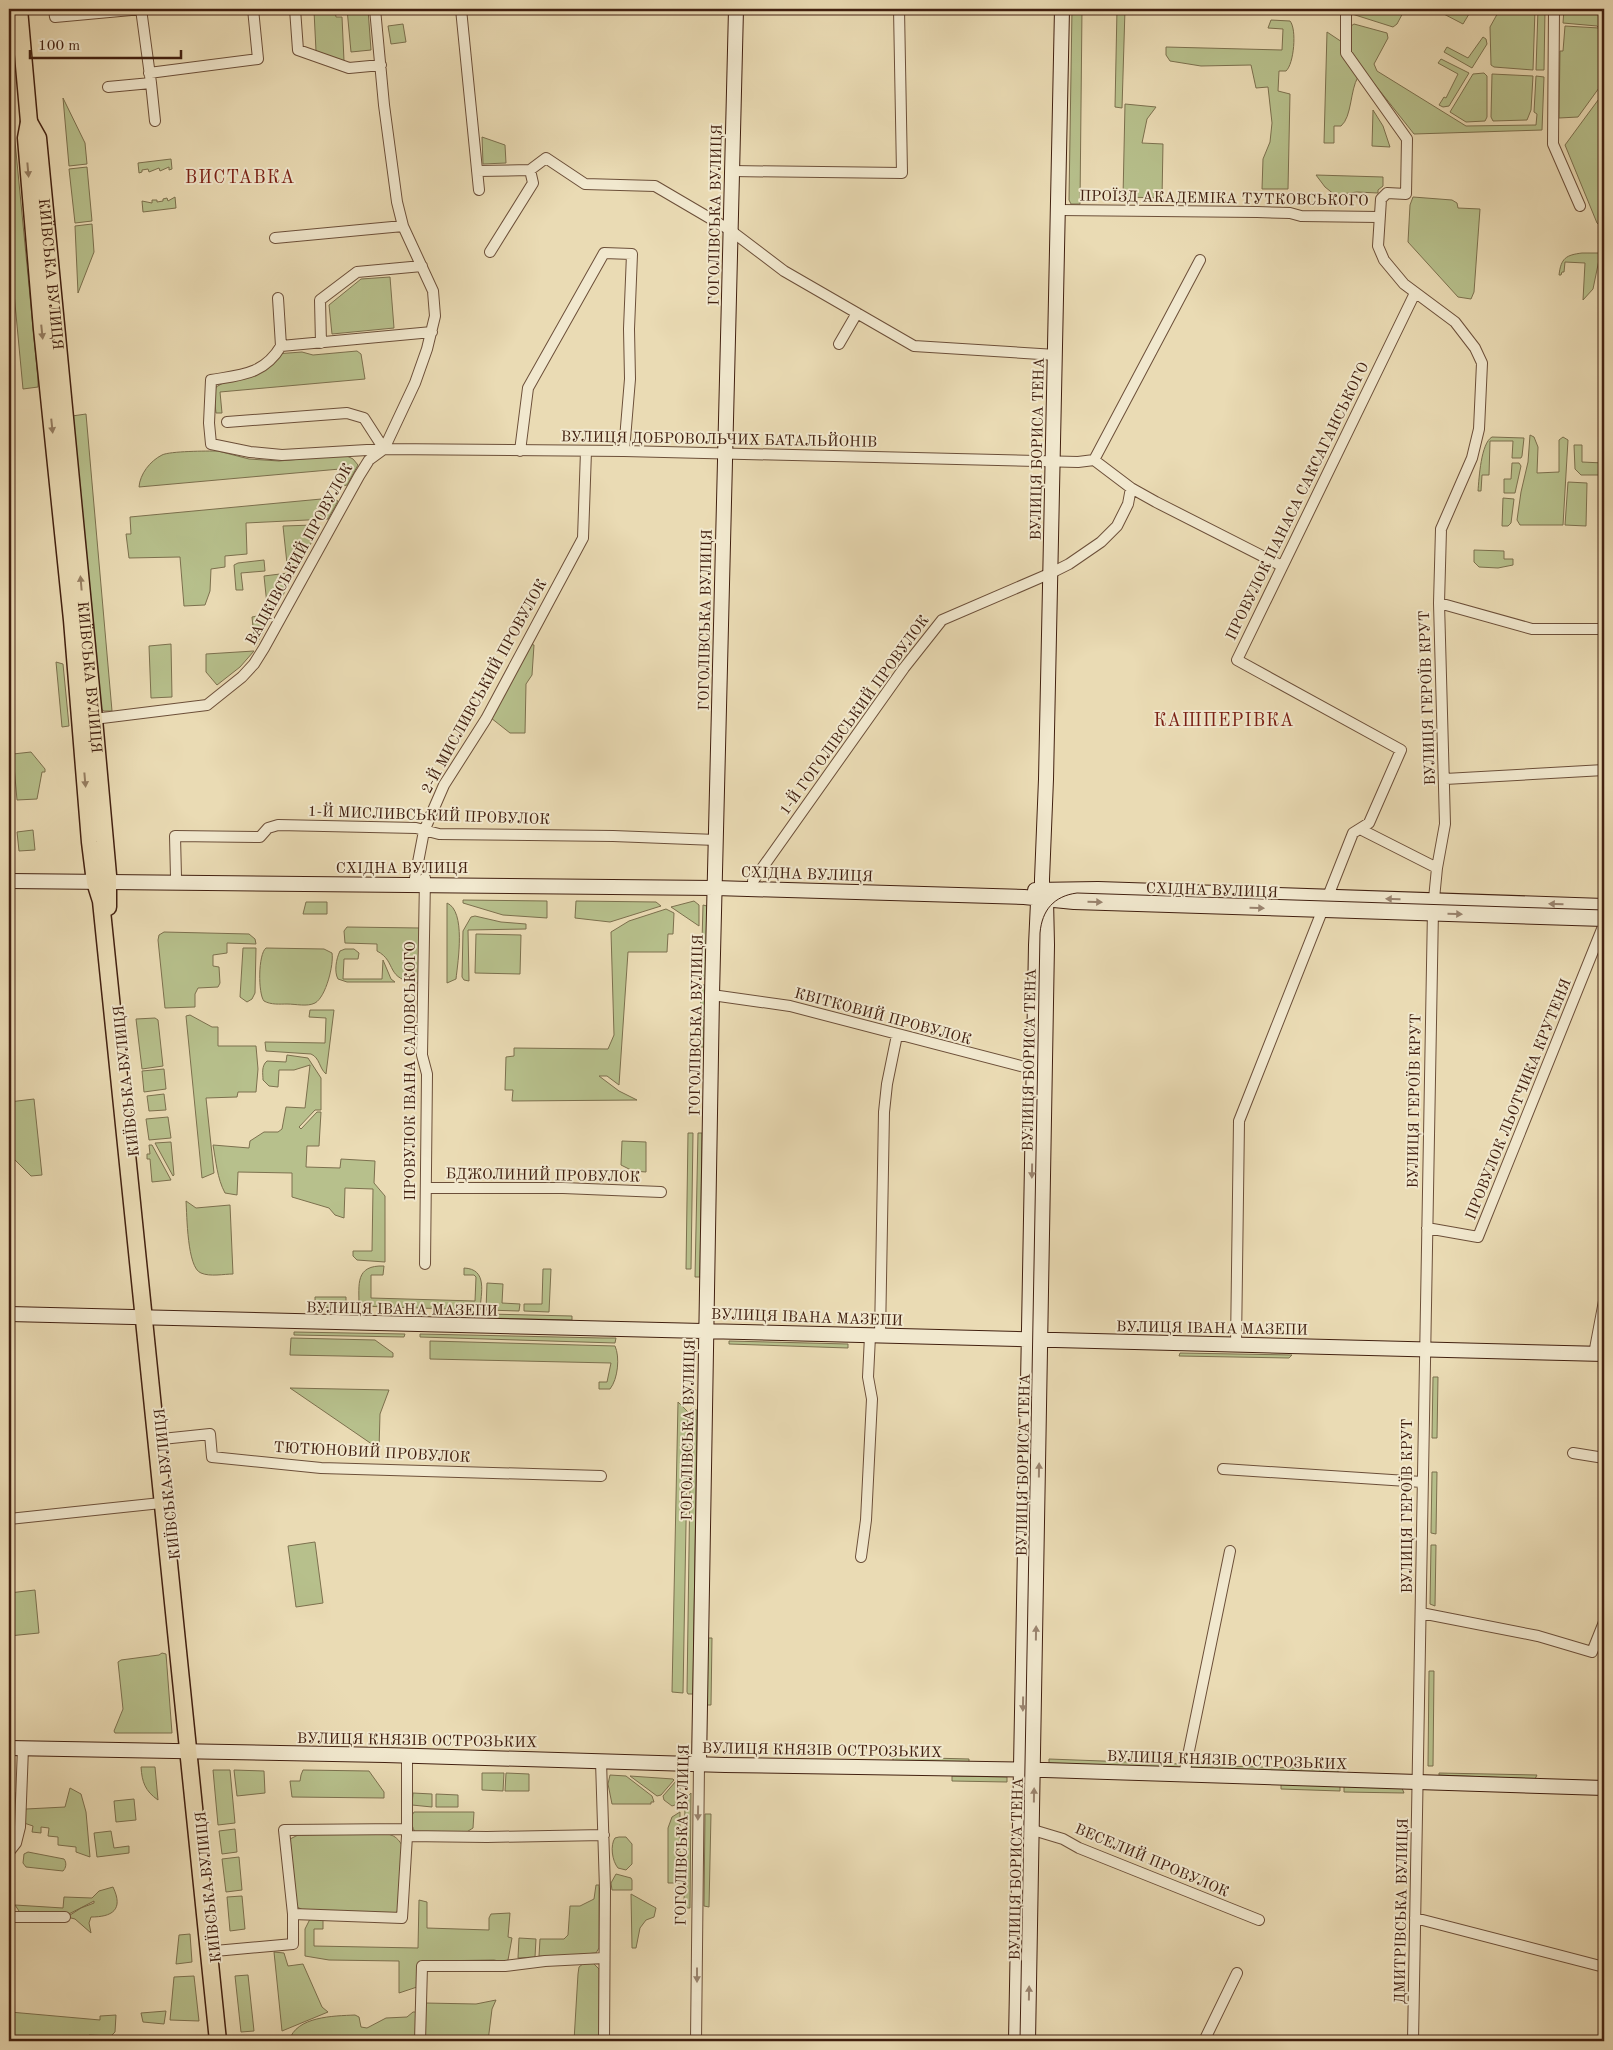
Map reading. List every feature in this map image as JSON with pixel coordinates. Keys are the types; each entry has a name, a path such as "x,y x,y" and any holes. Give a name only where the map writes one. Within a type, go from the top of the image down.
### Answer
{"main road":[{"name":"КИЇВСЬКА ВУЛИЦЯ","path":"19,9 29,122 26,138 42,329 101,879"},
{"name":"КИЇВСЬКА ВУЛИЦЯ","path":"29,122 38,138 94,718 101,901 146,1319 162,1503 224,2041"},
{"name":"КИЇВСЬКА ВУЛИЦЯ","path":"146,1319 162,1438 218,2041"}],"street":[{"path":"54,9 55,17 142,9 155,120"},
{"path":"108,87 258,59 253,9"},
{"path":"295,9 298,50 349,68 381,65"},
{"name":"ВАЦКІВСЬКИЙ ПРОВУЛОК","path":"94,718 207,705 242,677 254,664 268,642 359,476 369,460 384,449 415,383 432,332 435,305 432,291 422,266 403,226 397,202 375,9"},
{"path":"461,9 479,190"},
{"name":"ГОГОЛІВСЬКА ВУЛИЦЯ","path":"696,2041 712,995 736,9"},
{"path":"732,171 902,173 899,9"},
{"name":"ВУЛИЦЯ БОРИСА ТЕНА","path":"1016,2041 1028,1770 1042,896 1056,355 1062,9"},
{"name":"ПРОЇЗД АКАДЕМІКА ТУТКОВСЬКОГО","path":"1059,210 1257,212 1290,213 1301,216 1378,216 1383,195 1392,193 1406,194 1407,139 1346,53 1346,9"},
{"path":"1554,9 1554,144 1580,206"},
{"path":"477,171 530,170 546,158 585,184 655,186 730,230 784,271 914,346 1056,355"},
{"path":"490,252 533,182 530,170"},
{"name":"ВУЛИЦЯ ГЕРОЇВ КРУТ","path":"1378,216 1378,246 1380,253 1394,274 1415,293 1455,322 1476,348 1482,363 1479,429 1472,458 1441,529 1439,603 1445,824 1436,868 1433,906 1418,1782"},
{"path":"275,238 403,226"},
{"path":"520,451 528,388 604,253 632,254 629,329 630,379 624,451"},
{"path":"1200,260 1094,460 1132,488 1156,502 1282,566"},
{"path":"321,343 320,300 357,272 422,266"},
{"name":"ПРОВУЛОК ПАНАСА САКСАГАНСЬКОГО","path":"1236,1345 1239,1121 1353,833 1369,822 1401,750 1237,660 1415,293"},
{"path":"278,298 281,346 432,332"},
{"path":"839,344 857,313"},
{"name":"ВУЛИЦЯ ДОБРОВОЛЬЧИХ БАТАЛЬЙОНІВ","path":"281,346 270,361 254,372 211,380 209,423 211,444 250,452 282,455 384,449 624,451 725,455 1078,462 1094,460"},
{"path":"228,422 347,413 364,418 384,449"},
{"name":"2-Й МИСЛИВСЬКИЙ ПРОВУЛОК","path":"421,880 424,830 444,785 486,719 583,538 586,451"},
{"name":"1-Й ГОГОЛІВСЬКИЙ ПРОВУЛОК","path":"753,881 904,668 942,620 1070,564 1101,542 1117,526 1128,504 1132,488"},
{"path":"1439,603 1532,629 1604,628"},
{"path":"1445,779 1604,770"},
{"name":"1-Й МИСЛИВСЬКИЙ ПРОВУЛОК","path":"176,877 175,836 260,837 268,828 278,825 416,828 439,834 613,836 716,840"},
{"path":"1360,829 1436,868"},
{"name":"СХІДНА ВУЛИЦЯ","path":"9,873 101,879 421,880"},
{"name":"СХІДНА ВУЛИЦЯ","path":"9,881 176,877 715,884 1326,904 1604,906"},
{"name":"ПРОВУЛОК ІВАНА САДОВСЬКОГО","path":"421,880 422,1055 426,1074 425,1264"},
{"name":"СХІДНА ВУЛИЦЯ","path":"715,884 753,881 1042,896"},
{"name":"СХІДНА ВУЛИЦЯ","path":"1433,906 1604,919"},
{"name":"ПРОВУЛОК ЛЬОТЧИКА КРУТЕНЯ","path":"1427,1228 1478,1237 1604,924"},
{"name":"КВІТКОВИЙ ПРОВУЛОК","path":"712,995 790,1006 1040,1071"},
{"path":"861,1557 866,1520 872,1398 868,1377 875,1336 884,1112 887,1084 897,1035"},
{"name":"БДЖОЛИНИЙ ПРОВУЛОК","path":"426,1188 563,1188 661,1192"},
{"path":"1599,1354 1604,1300"},
{"name":"ВУЛИЦЯ ІВАНА МАЗЕПИ","path":"9,1314 146,1319 1424,1348 1599,1354"},
{"name":"ТЮТЮНОВИЙ ПРОВУЛОК","path":"162,1438 210,1434 212,1457 321,1468 601,1476"},
{"path":"1573,1453 1604,1458"},
{"path":"1223,1469 1422,1482"},
{"path":"9,1519 162,1503"},
{"path":"1184,1775 1230,1551"},
{"path":"1422,1613 1538,1636 1592,1652 1604,1622"},
{"name":"ВУЛИЦЯ КНЯЗІВ ОСТРОЗЬКИХ","path":"9,1748 1028,1770 1604,1788"},
{"path":"9,1852 16,1843 20,1827 23,1748"},
{"path":"294,1914 402,1918 407,1756"},
{"path":"601,1761 604,1835 604,2041"},
{"name":"ВУЛИЦЯ БОРИСА ТЕНА","path":"1028,1770 1033,1830 1028,2041"},
{"name":"ДМИТРІВСЬКА ВУЛИЦЯ","path":"1413,2041 1418,1782"},
{"path":"215,1950 293,1944 294,1914 284,1830 406,1832 487,1838 604,1835"},
{"name":"ВЕСЕЛИЙ ПРОВУЛОК","path":"1033,1830 1063,1839 1079,1848 1259,1920"},
{"path":"9,1917 66,1918"},
{"path":"1415,1918 1604,1967"},
{"path":"420,2041 422,1966 494,1964 505,1966 545,1961 604,1958"},
{"path":"1204,2041 1236,1973"}],"green space":[{"path":"347,9 368,9 371,50 351,52"},
{"path":"1072,9 1082,9 1080,204 1071,204 1069,200"},
{"path":"1117,9 1125,9 1122,108 1115,107"},
{"path":"1350,9 1405,9 1397,24 1393,27 1352,14"},
{"path":"1441,9 1472,9 1463,24 1440,12"},
{"path":"1500,9 1535,9 1533,70 1494,67 1491,65 1490,27"},
{"path":"1538,9 1545,9 1544,70 1536,70"},
{"path":"1564,9 1604,9 1604,81 1578,117 1559,118 1560,51 1563,51 1565,26 1599,28 1597,26 1563,23"},
{"path":"314,11 335,11 336,17 342,17 344,61 316,51"},
{"path":"1271,20 1290,21 1294,38 1293,54 1289,67 1286,71 1279,71 1278,91 1290,94 1288,189 1262,189 1263,159 1270,142 1272,123 1268,87 1256,88 1251,65 1201,66 1170,61 1166,55 1166,47 1282,50 1283,29 1268,28"},
{"path":"403,24 406,42 391,44 388,26"},
{"path":"1354,24 1387,33 1388,38 1374,64 1377,71 1466,126 1536,125 1537,114 1534,112 1536,76 1544,77 1542,130 1414,134 1357,62 1351,51 1351,26"},
{"path":"1327,32 1342,42 1358,77 1345,122 1341,126 1334,126 1334,143 1324,143"},
{"path":"1483,37 1486,39 1487,44 1472,68 1444,52 1447,47 1468,58"},
{"path":"1441,59 1469,73 1449,106 1443,107 1439,105 1444,97 1446,98 1458,74 1438,63"},
{"path":"1484,73 1487,76 1487,117 1485,121 1466,122 1450,112 1473,74"},
{"path":"1492,74 1533,76 1531,110 1527,120 1493,121 1491,117"},
{"path":"1604,92 1604,226 1600,226 1597,223 1565,145"},
{"path":"63,98 85,143 87,164 69,166"},
{"path":"1125,104 1156,107 1147,119 1142,143 1163,144 1162,198 1123,197"},
{"path":"1373,110 1383,126 1390,147 1372,146"},
{"path":"13,121 38,379 38,387 23,389 9,240 9,122"},
{"path":"482,137 505,145 506,163 483,164"},
{"path":"171,159 172,169 169,170 169,167 160,171 159,168 149,172 148,169 142,170 139,173 138,163"},
{"path":"87,167 92,221 75,223 69,169"},
{"path":"1316,175 1383,177 1383,186 1378,190 1378,193 1357,192 1335,195 1325,187"},
{"path":"175,197 176,208 143,212 142,201 152,203 152,200 157,200 157,202 167,198 168,201"},
{"path":"1413,197 1452,200 1457,203 1458,208 1480,209 1474,292 1471,299 1458,297 1408,242 1410,205"},
{"path":"92,224 94,252 78,293 75,226"},
{"path":"1582,253 1598,253 1600,255 1593,289 1583,300 1585,263 1565,262 1564,272 1559,275 1565,258"},
{"path":"390,277 394,328 332,334 329,305 361,279"},
{"path":"357,351 361,354 365,379 220,392 222,413 216,413 214,395 216,387 275,354 302,352 313,355"},
{"path":"86,414 112,711 104,711 98,707 72,416"},
{"path":"1530,435 1534,437 1538,447 1537,473 1559,472 1559,440 1563,437 1568,440 1563,525 1520,525 1517,520 1528,462"},
{"path":"1492,437 1524,438 1522,456 1521,458 1512,458 1513,441 1490,441 1489,475 1482,475 1481,491 1478,491 1483,453 1485,446"},
{"path":"1574,445 1582,445 1582,462 1603,463 1604,447 1604,475 1581,475 1575,469"},
{"path":"218,451 249,459 279,461 345,455 353,459 358,465 347,485 343,486 340,469 139,487 141,477 146,468 162,455 180,452"},
{"path":"1512,463 1519,463 1521,466 1515,493 1504,493 1504,479 1511,479"},
{"path":"1568,482 1587,483 1586,526 1565,525"},
{"path":"332,498 338,501 328,519 246,523 247,554 225,556 225,567 211,569 210,591 205,605 184,606 180,557 129,558 126,534 131,534 130,517"},
{"path":"1503,498 1514,499 1511,523 1508,526 1502,526"},
{"path":"314,525 317,527 317,532 255,647 252,617 268,614 264,576 288,573 283,526"},
{"path":"1474,550 1504,551 1504,559 1513,559 1513,565 1498,568 1479,567 1474,562"},
{"path":"264,560 265,571 241,573 243,590 236,590 234,565"},
{"path":"171,644 172,697 151,698 149,646"},
{"path":"530,644 534,645 532,675 526,684 525,733 510,733 491,718"},
{"path":"254,651 240,667 217,685 206,672 206,654"},
{"path":"56,662 63,664 69,726 62,727"},
{"path":"31,752 45,769 45,772 42,772 37,799 17,800 13,754"},
{"path":"33,830 35,850 19,851 17,832"},
{"path":"463,900 547,901 547,918 503,915 463,903"},
{"path":"576,901 656,902 661,906 610,922 575,918"},
{"path":"694,901 699,905 699,926 671,907"},
{"path":"306,902 327,902 327,914 303,914"},
{"path":"447,903 453,908 457,916 459,949 456,979 447,983"},
{"path":"703,905 707,906 706,979 701,979"},
{"path":"666,909 674,913 673,934 668,934 667,952 628,952 619,1085 607,1076 599,1076 619,1091 637,1100 512,1101 513,1090 505,1090 506,1057 514,1056 514,1048 608,1049 614,1035 611,932 629,921"},
{"path":"475,916 501,922 526,924 526,929 468,930 469,981 464,980 462,977 463,931 471,917"},
{"path":"347,927 420,928 419,983 408,981 396,974 388,960 377,951 377,944 345,943 344,931"},
{"path":"164,932 249,934 255,939 256,944 227,943 227,953 213,955 213,966 219,967 220,983 218,987 198,988 195,994 195,1007 165,1008 158,940 159,935"},
{"path":"476,934 521,935 520,974 475,973"},
{"path":"243,948 256,948 255,993 252,999 247,1002 240,997"},
{"path":"266,948 324,949 332,953 332,965 328,980 319,1000 305,1005 273,1004 264,1001 261,991 260,966 263,952"},
{"path":"354,949 359,953 358,959 344,959 343,979 382,979 383,960 391,979 395,982 347,982 338,979 336,973 337,962 340,951"},
{"path":"701,985 705,985 704,1047 700,1047"},
{"path":"310,1010 334,1010 326,1074 316,1058 311,1054 266,1051 265,1042 325,1043 326,1018 309,1017"},
{"path":"190,1015 212,1027 218,1027 218,1046 256,1046 258,1069 256,1092 238,1092 237,1097 206,1098 214,1173 202,1178 186,1016"},
{"path":"155,1018 158,1020 163,1066 142,1069 136,1019"},
{"path":"287,1055 308,1058 321,1078 321,1110 315,1110 299,1127 301,1129 317,1112 321,1112 319,1146 307,1146 306,1167 340,1168 341,1159 375,1161 374,1183 385,1196 385,1262 357,1260 353,1256 353,1251 372,1251 373,1189 345,1188 344,1218 335,1215 329,1208 292,1197 292,1173 238,1172 237,1195 225,1193 222,1187 213,1145 249,1148 250,1141 264,1132 278,1132 282,1129 286,1107 305,1108 310,1065 294,1070 279,1070 278,1087 269,1086 263,1080 265,1063 267,1061 286,1062"},
{"path":"164,1069 166,1089 144,1092 142,1071"},
{"path":"164,1094 166,1110 149,1111 147,1096"},
{"path":"34,1099 42,1175 31,1176 9,1154 9,1102"},
{"path":"168,1117 171,1138 149,1140 146,1119"},
{"path":"688,1133 693,1133 691,1269 686,1269"},
{"path":"698,1133 702,1133 700,1277 695,1277"},
{"path":"622,1141 646,1142 646,1172 633,1171 621,1165"},
{"path":"171,1142 174,1175 173,1176 155,1143"},
{"path":"149,1145 152,1145 171,1180 152,1182 150,1159 147,1159 147,1154 150,1154"},
{"path":"186,1201 196,1208 230,1205 233,1274 209,1275 201,1273 196,1269 190,1252"},
{"path":"384,1266 383,1275 371,1275 371,1298 475,1301 476,1277 474,1275 464,1275 464,1268 472,1269 480,1277 482,1290 480,1310 359,1306 359,1283 363,1272 375,1267"},
{"path":"543,1269 551,1269 549,1312 524,1311 524,1304 542,1304"},
{"path":"487,1283 503,1284 502,1303 520,1304 519,1311 486,1310"},
{"path":"315,1297 346,1297 346,1308 315,1307"},
{"path":"488,1314 572,1316 572,1320 488,1318"},
{"path":"294,1332 405,1334 404,1337 294,1335"},
{"path":"420,1334 616,1338 615,1343 420,1337"},
{"path":"291,1338 375,1340 393,1353 393,1357 290,1355"},
{"path":"430,1341 615,1346 617,1351 617,1368 613,1385 610,1389 599,1389 599,1382 607,1382 611,1363 430,1359"},
{"path":"729,1341 848,1344 848,1348 729,1344"},
{"path":"1180,1353 1292,1355 1289,1358 1179,1356"},
{"path":"1433,1377 1438,1377 1437,1438 1432,1438"},
{"path":"290,1388 389,1390 380,1414 379,1449"},
{"path":"678,1402 688,1412 683,1693 672,1692"},
{"path":"691,1409 697,1410 693,1694 688,1694 687,1692"},
{"path":"1432,1472 1437,1472 1436,1534 1431,1533"},
{"path":"315,1542 323,1603 296,1607 288,1546"},
{"path":"1431,1545 1436,1545 1435,1606 1430,1604"},
{"path":"35,1590 39,1633 9,1636 9,1593"},
{"path":"707,1638 712,1638 711,1705 706,1705"},
{"path":"162,1653 166,1654 172,1733 115,1733 114,1731 123,1709 118,1662"},
{"path":"1429,1671 1434,1671 1433,1766 1428,1766"},
{"path":"893,1757 969,1759 969,1763 893,1761"},
{"path":"1049,1759 1183,1764 1183,1768 1049,1764"},
{"path":"1188,1765 1338,1769 1338,1773 1187,1768"},
{"path":"141,1767 155,1767 158,1800 145,1786"},
{"path":"213,1770 230,1770 235,1823 218,1825"},
{"path":"234,1770 264,1771 265,1793 237,1796"},
{"path":"303,1770 369,1771 384,1792 384,1798 292,1797 290,1781 300,1781"},
{"path":"482,1773 504,1773 503,1791 482,1790"},
{"path":"506,1773 529,1774 529,1791 505,1791"},
{"path":"1439,1773 1537,1775 1535,1779 1439,1775"},
{"path":"610,1775 626,1776 652,1796 654,1802 651,1802 651,1804 612,1804 608,1784"},
{"path":"630,1776 674,1780 661,1795 657,1796"},
{"path":"952,1776 1007,1777 1007,1782 952,1781"},
{"path":"676,1781 680,1787 680,1803 672,1806 664,1800 663,1796"},
{"path":"1281,1784 1340,1786 1340,1791 1281,1789"},
{"path":"1344,1786 1402,1788 1404,1793 1344,1792"},
{"path":"70,1788 81,1794 86,1812 90,1857 76,1852 76,1847 58,1845 58,1837 48,1836 49,1828 41,1827 41,1833 32,1832 33,1826 24,1823 26,1809 65,1807"},
{"path":"9,1791 15,1792 16,1811 14,1830 9,1842"},
{"path":"413,1793 432,1794 432,1807 412,1805"},
{"path":"691,1793 690,1908 684,1908 685,1799"},
{"path":"436,1794 458,1795 458,1807 436,1807"},
{"path":"134,1799 136,1820 116,1822 114,1801"},
{"path":"414,1812 474,1812 473,1828 465,1833 416,1834 412,1823"},
{"path":"680,1812 680,1883 668,1883 668,1828 672,1817"},
{"path":"705,1814 711,1814 709,1907 704,1906"},
{"path":"235,1829 237,1852 222,1854 219,1831"},
{"path":"111,1831 114,1848 129,1846 129,1853 97,1857 94,1833"},
{"path":"386,1834 398,1839 403,1847 398,1912 394,1914 305,1911 297,1907 290,1839 298,1835"},
{"path":"619,1837 626,1837 632,1844 632,1864 626,1870 618,1868 613,1857 613,1841"},
{"path":"28,1852 64,1859 65,1868 63,1871 26,1867 23,1863 24,1854"},
{"path":"239,1857 242,1890 226,1892 222,1859"},
{"path":"616,1874 631,1878 632,1890 612,1890 611,1883"},
{"path":"596,1885 599,1885 599,1948 596,1953 549,1957 539,1956 540,1939 564,1939 568,1935 570,1906 580,1906 594,1899"},
{"path":"113,1887 117,1901 116,1907 114,1911 105,1916 91,1917 89,1923 91,1933 75,1919 67,1917 81,1908 94,1903 94,1901 65,1916 21,1914 15,1905 63,1908 64,1897 92,1898 99,1891"},
{"path":"631,1894 656,1908 654,1917 646,1920 640,1928 636,1948 632,1948"},
{"path":"242,1896 245,1929 230,1931 227,1897"},
{"path":"419,1900 427,1902 427,1928 489,1930 491,1914 510,1913 508,1937 512,1938 508,1960 503,1962 494,1960 430,1961 417,1987 399,1993 399,1961 329,1960 305,1956 305,1929 310,1919 323,1920 323,1929 314,1929 314,1946 418,1948"},
{"path":"190,1934 192,1962 176,1964 179,1935"},
{"path":"519,1938 536,1939 535,1957 518,1958"},
{"path":"274,1952 284,1953 288,1966 303,1964 322,2007 328,2012 282,2031"},
{"path":"584,1963 593,1963 599,1969 599,2041 574,2041 578,1974 579,1967"},
{"path":"9,1970 11,1971 10,2012 100,2020 100,2016 116,2015 115,2032 111,2036 89,2035 88,2041 9,2041"},
{"path":"248,1975 254,2031 241,2032 235,1976"},
{"path":"194,1976 199,2021 170,2020 174,1977"},
{"path":"496,2000 492,2009 488,2041 425,2041 425,2003 476,2004"},
{"path":"166,2011 164,2024 143,2022 141,2013"},
{"path":"413,2012 419,2012 416,2041 289,2041 299,2027 317,2019 355,2015 359,2017 361,2027 367,2028 386,2018 407,2017"}],"tram line":[{"path":"1020,2041 1040,933 1043,917 1056,901 1062,897 1077,893 1604,910"}],"district":[{"name":"ВИСТАВКА","path":"240,177"},
{"name":"КАШПЕРІВКА","path":"1224,720"}]}
